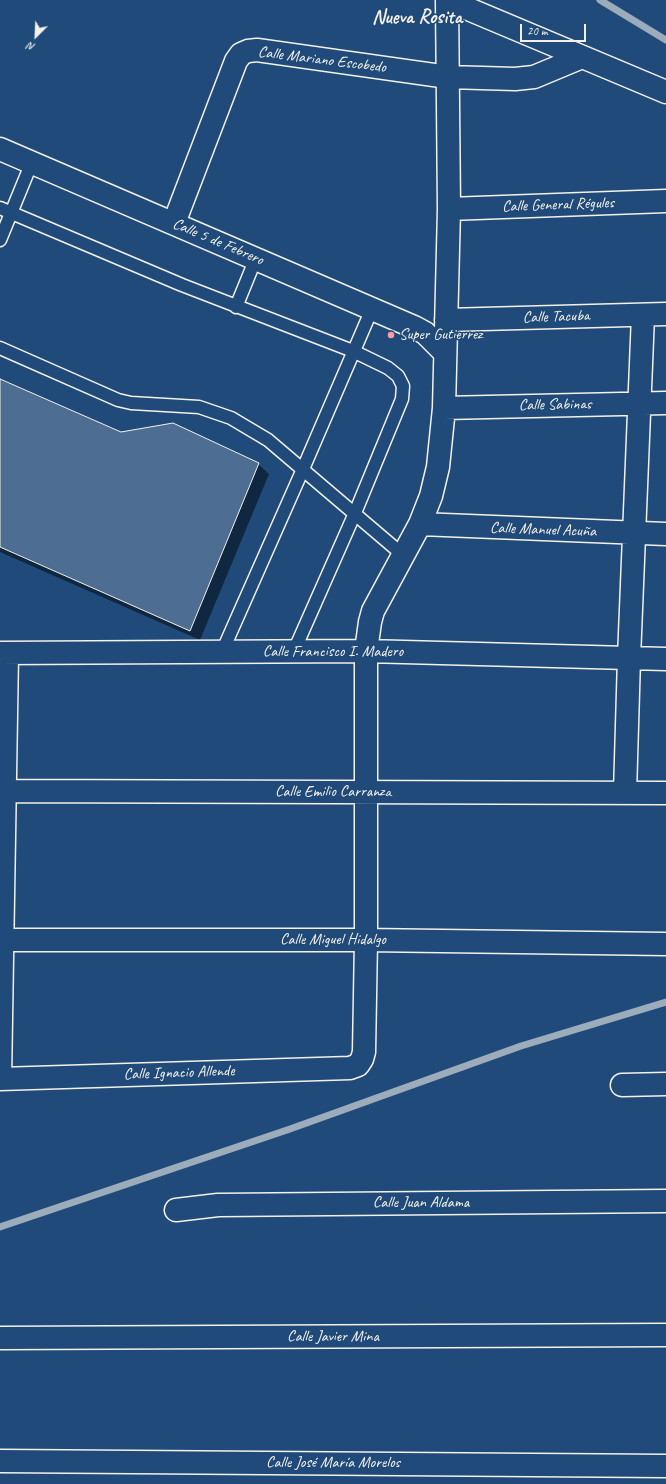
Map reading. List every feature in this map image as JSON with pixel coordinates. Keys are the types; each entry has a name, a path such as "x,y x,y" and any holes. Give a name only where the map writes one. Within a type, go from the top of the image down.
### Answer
{"street":[{"path":"366,940 366,651 370,622 373,611 420,524 431,496 438,467 444,408 440,347 446,320 449,209 447,0 666,92"},
{"name":"Calle Mariano Escobedo","path":"174,223 236,61 241,54 248,51 256,50 448,77 515,79 534,77 582,56"},
{"name":"Calle 5 de Febrero","path":"0,149 414,327 425,333 440,347"},
{"name":"Calle General Régules","path":"449,209 666,201"},
{"name":"Calle Tacuba","path":"446,320 666,314"},
{"path":"625,793 643,315"},
{"name":"Calle Sabinas","path":"444,408 666,403"},
{"name":"Calle Manuel Acuña","path":"420,524 666,534"},
{"name":"Calle Francisco I. Madero","path":"4,653 366,651 666,659"},
{"path":"0,1079 4,653"},
{"name":"Calle Emilio Carranza","path":"2,791 666,793"},
{"name":"Calle Miguel Hidalgo","path":"1,940 366,940 666,944"},
{"name":"Calle Ignacio Allende","path":"0,1079 350,1068 358,1064 362,1059 364,1052 366,940"},
{"path":"622,1085 666,1084"},
{"name":"Calle Juan Aldama","path":"176,1210 218,1204 666,1201"},
{"name":"Calle Javier Mina","path":"0,1338 666,1335"},
{"name":"Calle José María Morelos","path":"0,1461 666,1466"}],"lane":[{"path":"0,240 6,211 32,162"},
{"path":"6,211 236,307 353,351 388,368 398,376 403,386 402,399 355,513 294,651"},
{"path":"236,307 256,258"},
{"path":"222,652 372,309"},
{"path":"0,348 118,400 131,403 198,407 231,418 268,440 303,468 403,555"}],"building":[{"path":"0,379 121,432 173,423 259,463 190,631 0,547"}],"waterway":[{"path":"600,0 666,40"},
{"path":"0,1227 290,1129 521,1046 666,1002"}],"place":[{"name":"Super Gutierrez","path":"391,335"}],"district":[{"name":"Nueva Rosita","path":"417,18"}]}
